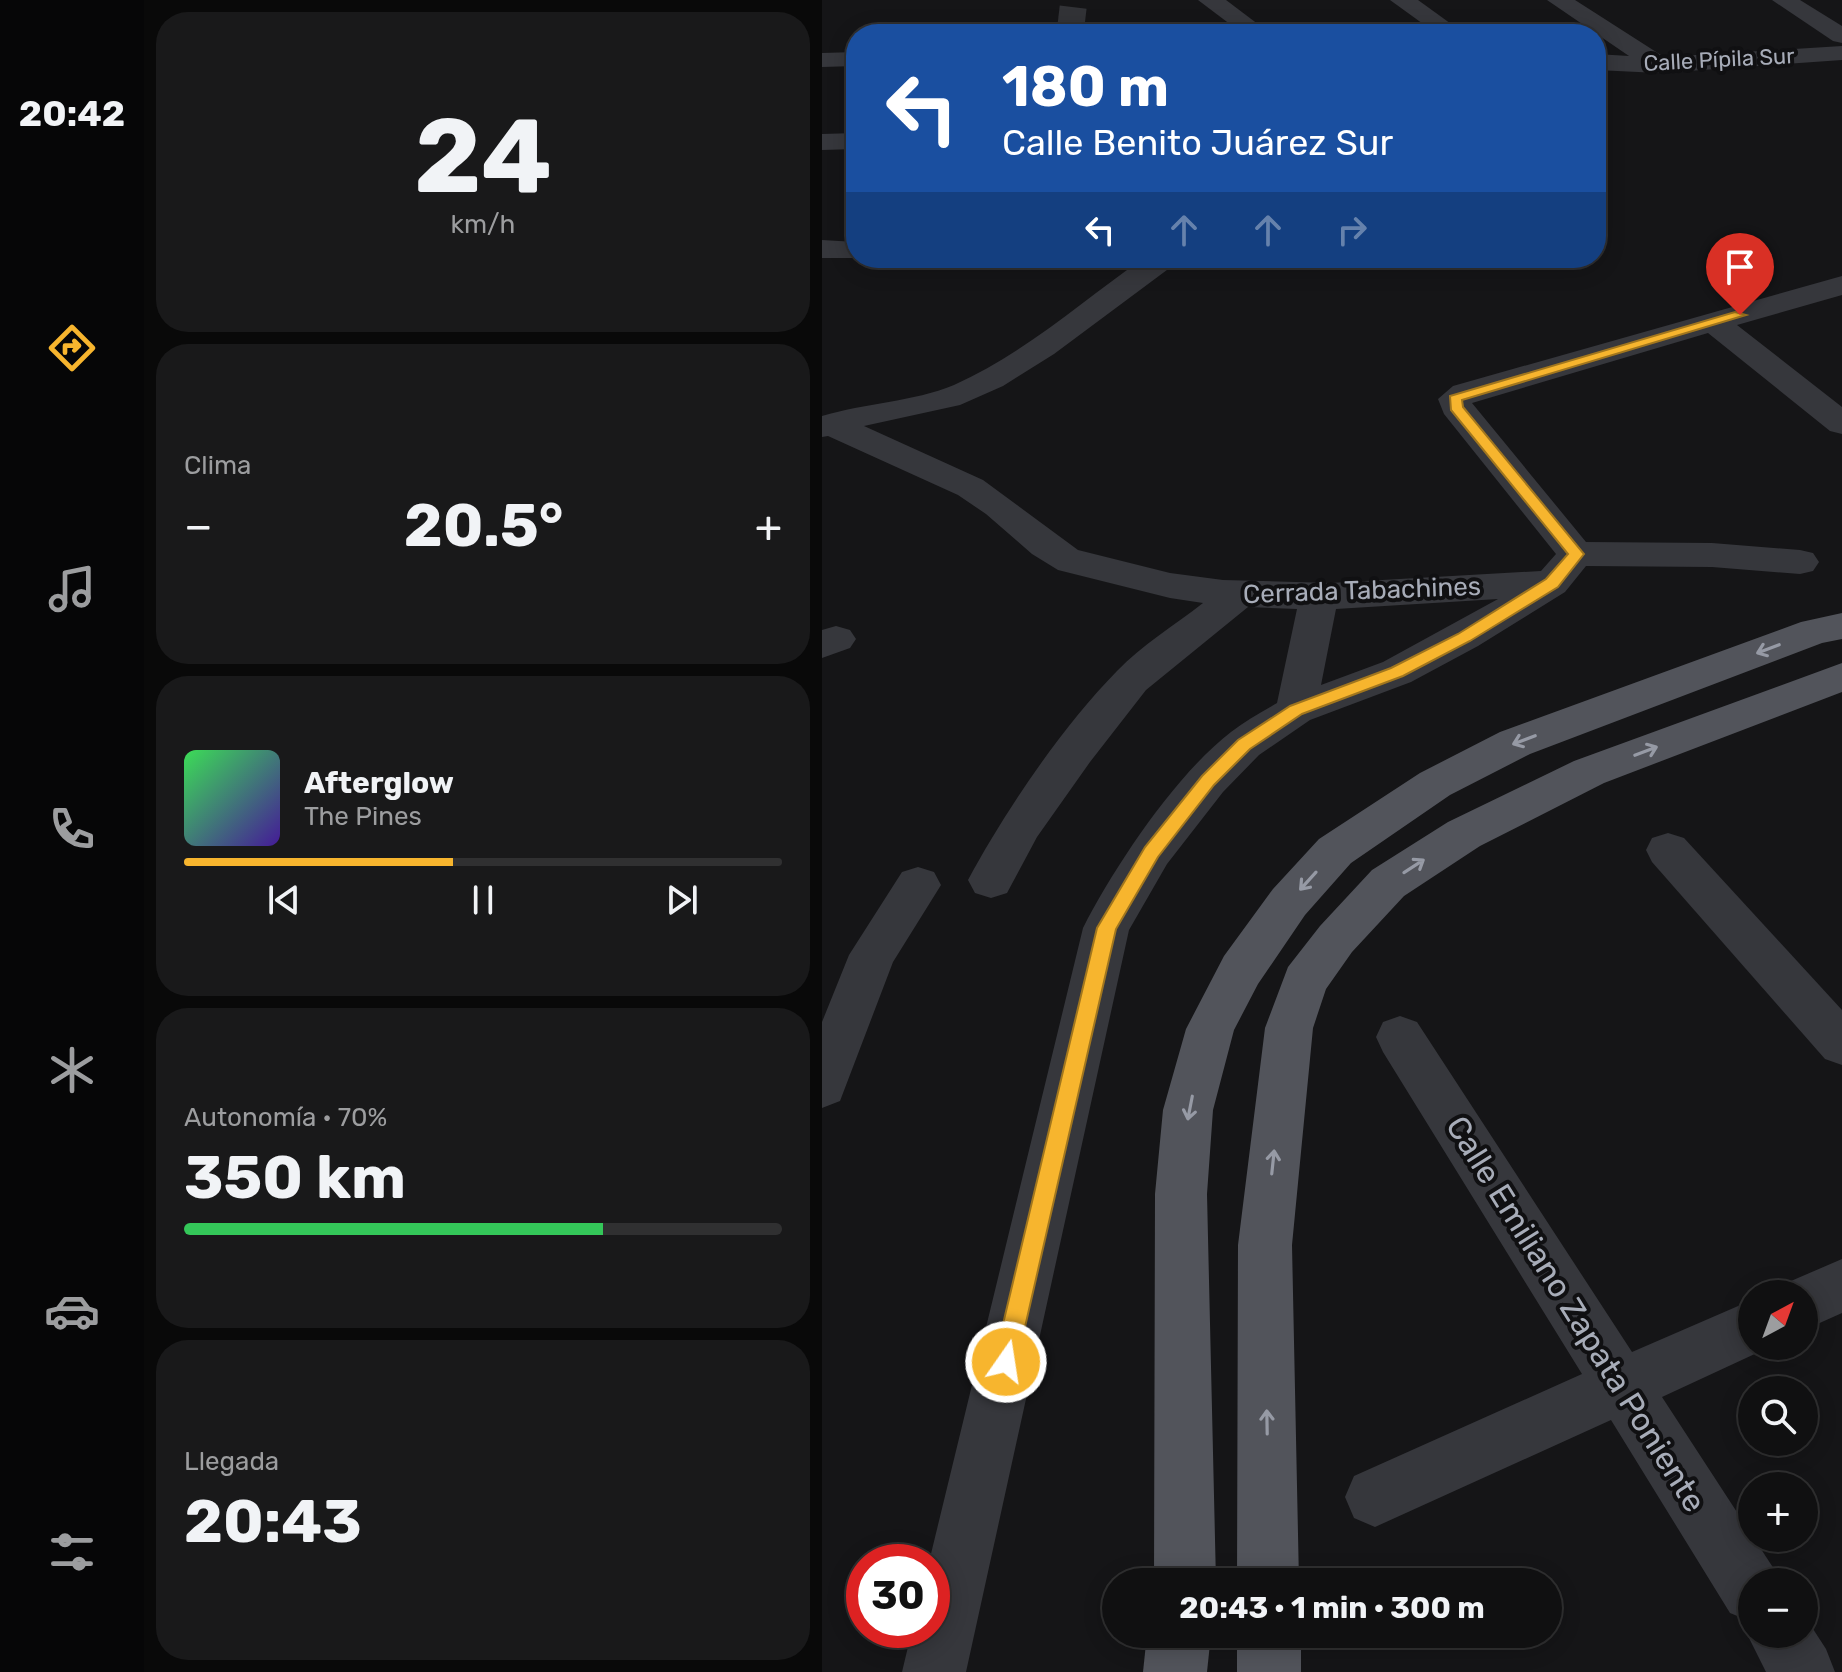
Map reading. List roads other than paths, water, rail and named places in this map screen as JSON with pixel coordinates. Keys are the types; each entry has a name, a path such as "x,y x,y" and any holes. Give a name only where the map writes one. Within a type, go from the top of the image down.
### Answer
{"main road":[{"path":"1185,1568 1182,1180 1188,1110 1210,1029 1241,970 1289,902 1335,851 1435,784 1515,743 1815,631 1842,626"},
{"path":"1268,1568 1265,1245 1289,1028 1305,981 1336,939 1388,883 1464,834 1589,772 1842,677"},
{"path":"1175,1672 1178,1648"},
{"path":"1269,1648 1269,1672"}],"street":[{"path":"1185,0 1214,2 1245,24"},
{"path":"1402,0 1438,24"},
{"path":"1559,0 1596,24"},
{"path":"1784,0 1842,36"},
{"path":"1606,31 1659,65"},
{"name":"Calle Pípila Sur","path":"1606,62 1659,65 1842,53"},
{"path":"822,60 846,59"},
{"path":"822,142 846,141"},
{"path":"822,249 846,250"},
{"path":"826,426 899,407 939,402 968,390 1060,336 1151,268"},
{"path":"934,1672 1106,928 1151,852 1208,781 1244,744 1296,710 1397,672 1464,637 1564,568 1456,407 1455,399 1465,393 1842,285"},
{"path":"1714,322 1842,424"},
{"name":"Cerrada Tabachines","path":"826,426 929,467 990,499 1031,536 1066,560 1148,582 1238,595 1319,597 1564,568 1712,555 1800,562"},
{"path":"991,880 1022,825 1075,751 1132,680 1238,595"},
{"path":"1296,710 1319,597"},
{"path":"1668,850 1842,1044"},
{"path":"822,1086 872,955 918,885"},
{"name":"Calle Emiliano Zapata Poniente","path":"1400,1037 1738,1569"},
{"path":"1818,1296 1842,1285"},
{"path":"1375,1497 1738,1333"},
{"path":"1788,1648 1803,1672"}],"tunnel":[{"path":"1071,24 1074,0"}]}
